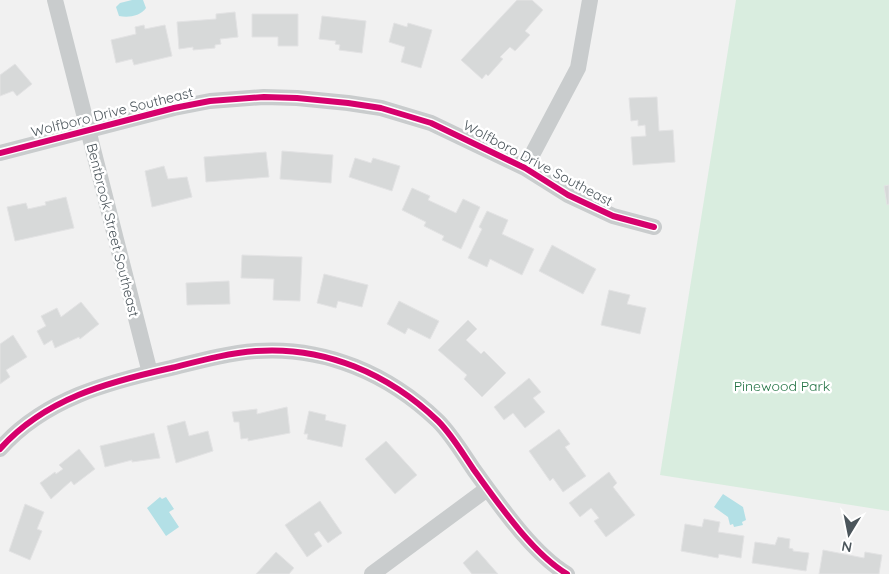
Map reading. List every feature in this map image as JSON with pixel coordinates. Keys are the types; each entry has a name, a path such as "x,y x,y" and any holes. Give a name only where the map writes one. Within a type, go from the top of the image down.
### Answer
{"street":[{"name":"Bentbrook Street Southeast","path":"55,0 150,373"},
{"path":"525,168 578,68 590,0"},
{"name":"Wolfboro Drive Southeast","path":"0,153 89,132 174,108 210,101 264,97 297,98 367,106 402,114 457,134 525,168 568,195 613,216 654,227"},
{"path":"0,449 26,423 49,407 95,388 150,373 256,351 281,350 312,354 347,363 377,376 411,397 439,423 487,489 537,549 567,574"},
{"path":"372,574 487,489"}],"green space":[{"name":"Pinewood Park","path":"736,0 889,0 889,511 660,475"}],"water":[{"path":"143,0 146,8 134,16 119,16 116,7 120,3"},
{"path":"723,494 743,507 746,520 742,522 743,525 734,527 733,524 730,525 728,517 714,507"},
{"path":"160,497 162,499 166,497 174,509 169,512 179,527 166,536 147,508"}],"building":[{"path":"517,0 532,0 543,10 525,31 530,35 515,51 510,47 500,57 503,59 488,76 486,74 482,79 461,60"},
{"path":"235,12 238,37 220,39 221,44 215,45 215,48 193,50 193,47 179,49 177,22 216,19 216,14"},
{"path":"252,14 298,14 298,46 278,46 278,37 252,37"},
{"path":"322,16 366,21 362,53 339,50 340,45 335,44 336,41 319,39"},
{"path":"394,23 407,27 408,23 432,30 421,68 401,62 405,47 389,42"},
{"path":"144,25 145,29 165,25 172,56 134,65 132,59 116,63 111,40 136,34 135,27"},
{"path":"15,64 32,84 17,96 13,91 0,96 0,75"},
{"path":"657,97 659,131 673,130 675,162 633,165 631,137 646,136 645,125 638,126 638,120 631,121 629,98"},
{"path":"282,151 333,155 331,183 280,179"},
{"path":"266,152 269,177 206,182 204,157"},
{"path":"355,158 371,163 373,158 400,166 392,191 349,177"},
{"path":"164,166 168,179 187,177 192,197 152,207 145,171"},
{"path":"889,185 889,204 887,205 884,186"},
{"path":"412,188 430,196 428,200 456,213 463,199 480,207 461,249 442,240 444,236 424,226 426,222 402,210"},
{"path":"66,197 74,228 15,241 7,207 26,203 28,209 46,205 45,202"},
{"path":"487,211 508,220 502,234 534,249 522,275 490,259 487,267 468,258 482,229 479,227"},
{"path":"552,245 596,269 583,294 539,271"},
{"path":"242,255 302,257 300,301 273,300 274,279 241,278"},
{"path":"324,274 368,285 362,307 338,301 336,308 317,303"},
{"path":"229,281 230,304 187,305 186,283"},
{"path":"609,290 630,295 627,304 646,308 640,334 601,325"},
{"path":"399,301 439,321 430,339 408,328 405,334 387,324"},
{"path":"81,302 99,324 80,339 79,337 55,348 52,340 44,345 37,331 46,326 41,316 57,308 61,317"},
{"path":"468,320 477,329 466,340 481,354 484,351 506,373 482,397 464,379 467,375 438,350"},
{"path":"13,335 27,357 6,370 10,377 0,384 0,344"},
{"path":"529,378 541,392 533,398 545,412 525,428 513,413 504,420 494,407"},
{"path":"287,407 290,433 248,441 248,438 241,439 239,422 234,422 232,412 257,409 257,414"},
{"path":"309,411 326,415 325,420 346,425 342,447 307,439 308,434 304,434"},
{"path":"185,421 189,436 208,431 213,451 176,463 167,426"},
{"path":"559,429 570,444 565,447 586,476 563,492 553,478 550,481 529,451"},
{"path":"154,433 160,458 132,462 132,460 105,467 100,446"},
{"path":"386,441 417,475 395,494 365,459"},
{"path":"79,449 95,469 74,485 71,481 51,499 40,483 55,472 56,474 63,469 59,465"},
{"path":"609,472 617,483 613,487 635,515 606,537 594,521 599,518 591,508 580,517 569,503"},
{"path":"320,501 342,533 328,543 319,531 314,534 322,546 307,557 285,525"},
{"path":"25,504 44,512 37,529 42,531 30,560 9,551"},
{"path":"704,519 720,522 718,532 744,536 741,558 719,554 718,558 681,551 685,524 702,527"},
{"path":"778,537 790,539 789,548 793,549 793,551 809,553 806,571 752,563 755,542 775,545"},
{"path":"477,550 498,574 472,574 463,563"},
{"path":"823,550 864,558 865,552 882,555 879,574 819,574"},
{"path":"276,552 294,568 289,574 256,574"}],"cycle path":[{"path":"0,153 174,108 210,101 264,97 348,103 381,108 431,123 525,168 568,195 613,216 654,227"},
{"path":"0,449 36,417 78,395 101,387 213,358 245,352 282,351 307,353 354,366 377,377 419,404 453,438 483,483 529,541 541,554 567,574"}]}
